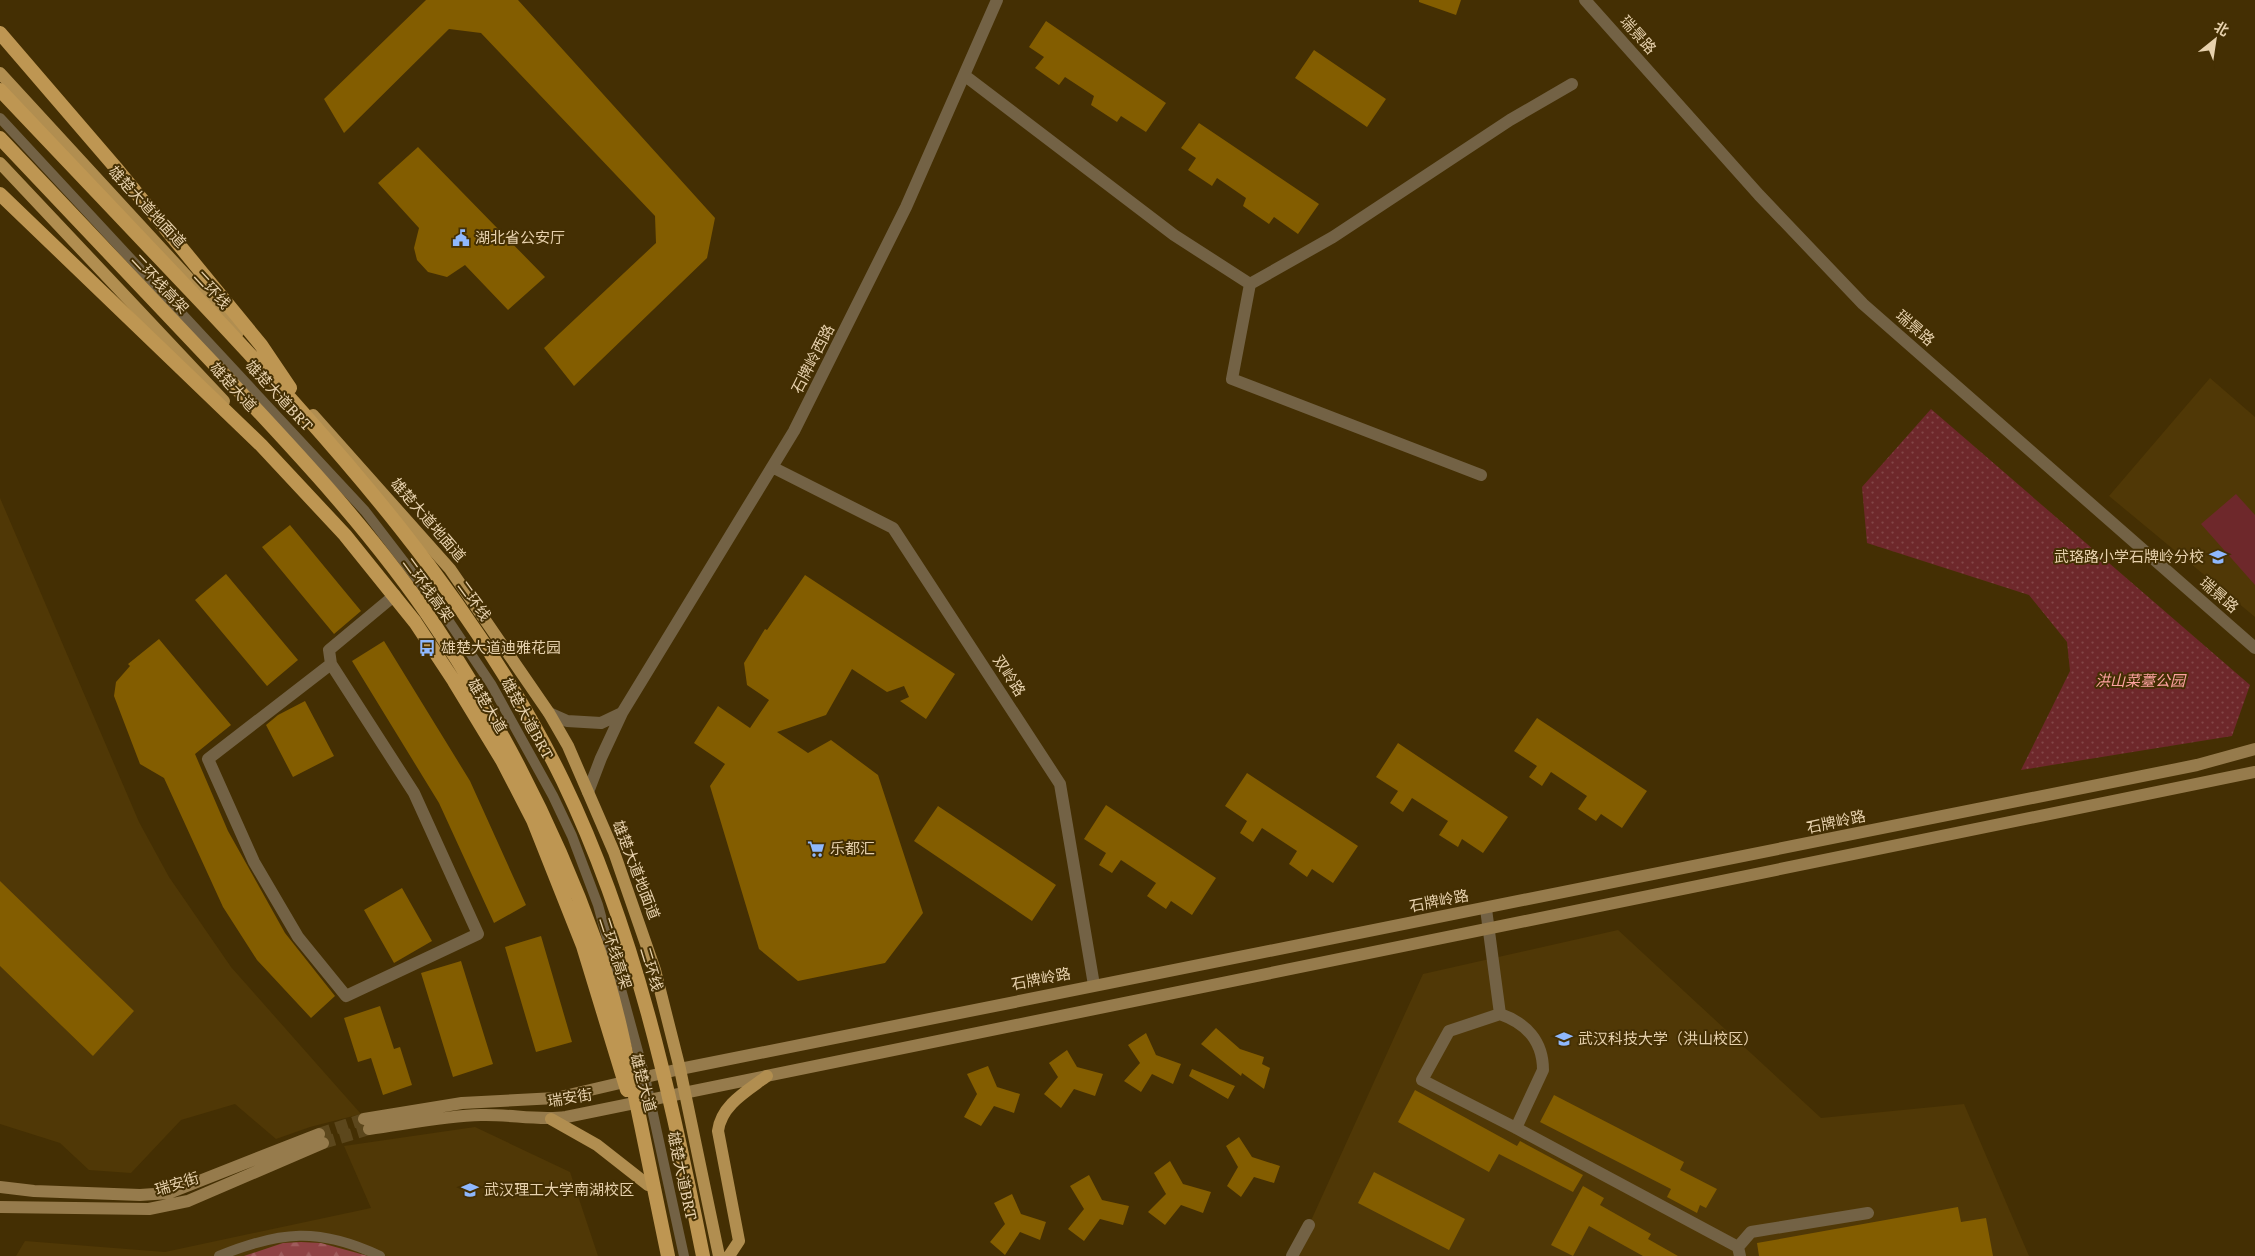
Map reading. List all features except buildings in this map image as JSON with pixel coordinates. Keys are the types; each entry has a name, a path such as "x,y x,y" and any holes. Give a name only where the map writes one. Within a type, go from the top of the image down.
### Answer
{"highway":[{"path":"0,33 116,168 261,345 280,370 301,409"},
{"name":"二环线","path":"0,90 301,409 412,542 476,629 508,682 562,779 603,876 639,983 684,1159 703,1256"},
{"name":"二环线高架","path":"0,138 271,424 373,543 436,628 503,738 540,806 559,848 597,946 610,987 622,1028 667,1256"},
{"path":"0,194 261,445 345,535 415,622 454,681 502,760 533,820 582,946 619,1068 641,1125"}],"main road":[{"name":"雄楚大道地面道","path":"0,73 324,427 450,569 549,713 568,746 614,852 656,970 686,1092 719,1256"},
{"name":"雄楚大道","path":"0,163 300,482 395,594 429,643 498,756 550,864 579,936 628,1081 634,1103 648,1185 667,1256"},
{"name":"石牌岭路","path":"628,1081 680,1068 1486,909 2188,767 2255,750"},
{"path":"686,1092 2255,772"},
{"path":"729,1256 739,1240 718,1132 720,1121 733,1104 767,1076"},
{"name":"瑞安街","path":"628,1081 556,1098 462,1103 367,1124 483,1115 551,1119 650,1101 686,1092"},
{"path":"551,1119 597,1145 648,1185"},
{"name":"瑞安街","path":"0,1187 140,1195 169,1192 180,1190 247,1161 321,1138 188,1201 165,1207 149,1209 0,1207"}],"street":[{"name":"石牌岭西路","path":"588,792 622,713 794,431 906,207 996,0"},
{"name":"瑞景路","path":"1585,0 1759,195 1863,304 2255,648"},
{"path":"964,75 1174,236 1250,284"},
{"path":"1481,475 1232,380 1250,284 1333,237 1510,120 1572,84"},
{"name":"双岭路","path":"772,467 892,528 1060,784 1094,985"},
{"path":"331,664 208,759 254,862 298,937 346,996 478,934 414,794 331,664 329,650 395,594"},
{"path":"549,713 567,720 601,723 622,713"},
{"path":"1486,909 1500,1014"},
{"path":"1516,1128 1543,1070 1543,1061 1527,1028 1516,1020 1500,1014 1449,1031 1422,1080 1516,1128 1739,1252 1751,1232 1868,1213"},
{"path":"1292,1256 1309,1225"}],"lane":[{"name":"雄楚大道BRT","path":"0,118 366,511 444,614 491,684 553,796 572,836 598,905 650,1101 684,1256"},
{"path":"220,1256 247,1245 272,1238 306,1235 339,1240 380,1256"}],"shaded area":[{"name":"武珞路小学石牌岭分校","path":"2210,378 2255,417 2255,617 2109,496"},
{"path":"0,498 139,822 169,877 231,967 361,1114 310,1127 276,1139 235,1104 181,1120 131,1173 89,1170 60,1143 0,1124"},
{"name":"武汉科技大学（洪山校区）","path":"1618,930 1821,1118 1964,1104 2029,1256 1292,1256 1309,1225 1423,974"},
{"name":"武汉理工大学南湖校区","path":"475,1127 570,1172 598,1256 16,1256 25,1241 165,1252 371,1208 344,1146"}],"green space":[{"name":"洪山菜薹公园","path":"1931,409 2250,685 2232,736 2021,770 2070,671 2067,642 2029,595 1867,543 1862,487"},
{"path":"2236,494 2255,515 2255,585 2201,524"},
{"path":"283,1243 321,1243 368,1256 244,1256"}],"tunnel":[{"path":"319,1134 364,1119"},
{"path":"323,1143 369,1129"}],"place":[{"name":"湖北省公安厅","path":"461,238"},
{"name":"武珞路小学石牌岭分校","path":"2218,557"},
{"name":"雄楚大道迪雅花园","path":"427,648"},
{"name":"乐都汇","path":"816,849"},
{"name":"武汉科技大学（洪山校区）","path":"1564,1039"},
{"name":"武汉理工大学南湖校区","path":"470,1190"}]}
